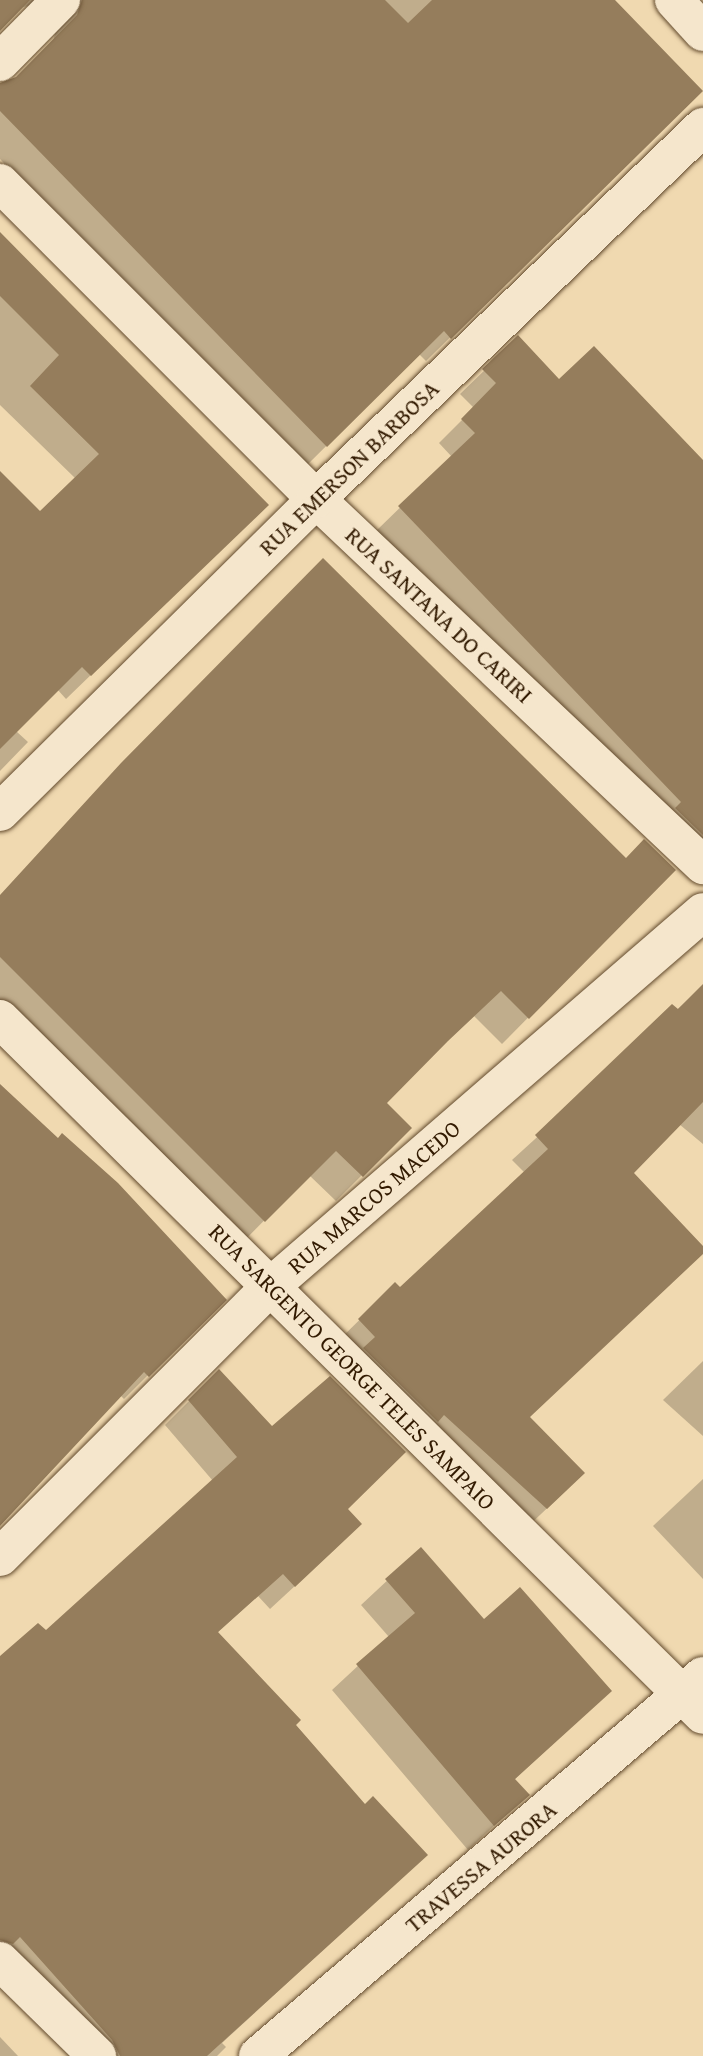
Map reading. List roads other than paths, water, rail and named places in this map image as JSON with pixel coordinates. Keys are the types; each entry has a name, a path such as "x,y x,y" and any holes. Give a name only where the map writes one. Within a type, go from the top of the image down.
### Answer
{"street":[{"path":"0,62 61,0"},
{"path":"674,0 703,32"},
{"name":"RUA EMERSON BARBOSA","path":"0,812 316,499 703,127"},
{"name":"RUA SANTANA DO CARIRI","path":"0,183 316,499 703,865"},
{"name":"RUA MARCOS MACEDO","path":"0,1557 271,1286 703,912"},
{"name":"RUA SARGENTO GEORGE TELES SAMPAIO","path":"0,1019 271,1286 696,1695"},
{"name":"TRAVESSA AURORA","path":"258,2056 696,1695"},
{"path":"0,1961 97,2056"}]}
